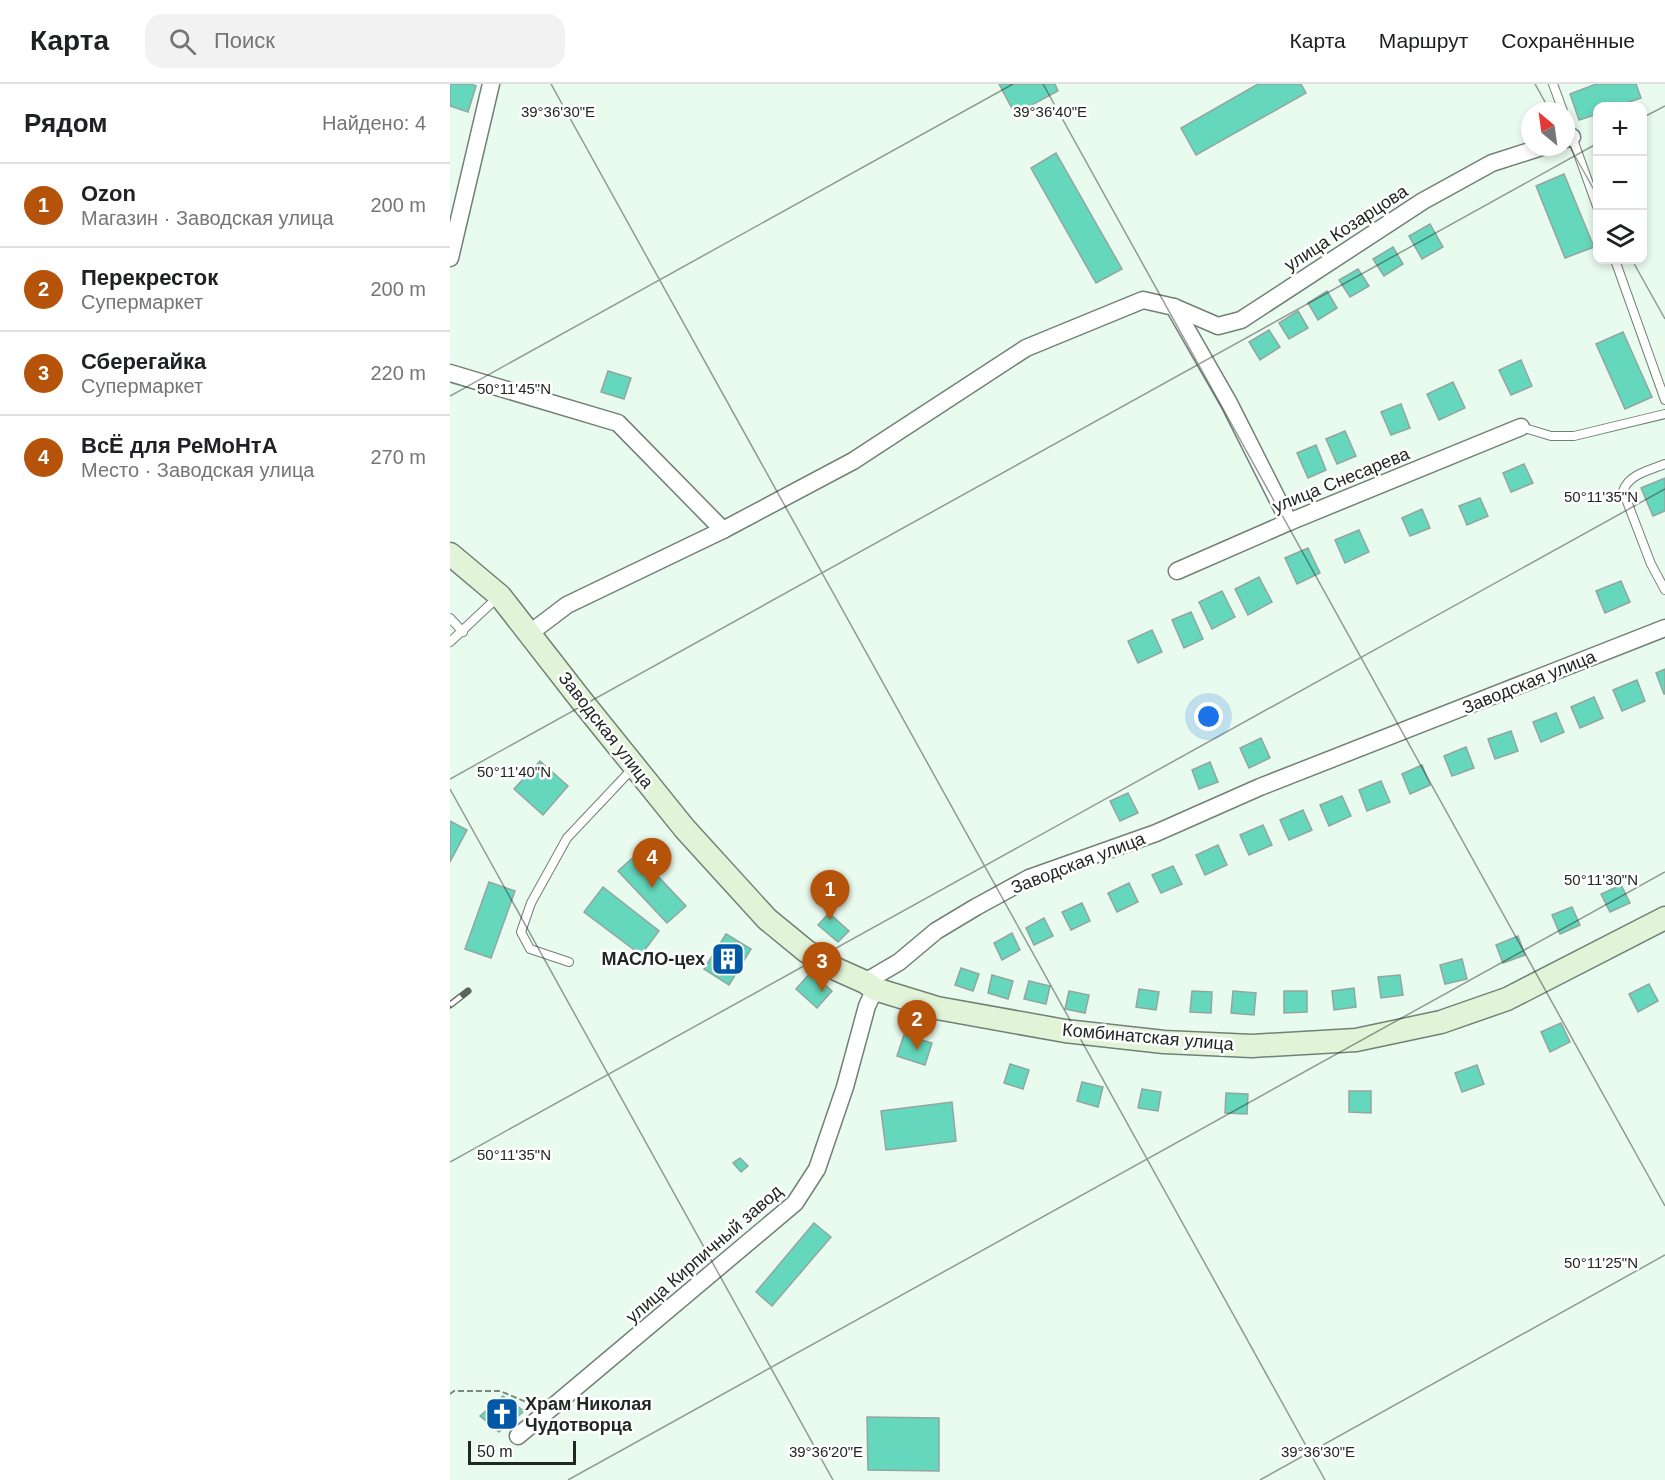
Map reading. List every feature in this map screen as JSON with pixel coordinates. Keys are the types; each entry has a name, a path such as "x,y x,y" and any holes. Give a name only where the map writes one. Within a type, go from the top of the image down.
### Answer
{"main road":[{"name":"Заводская улица","path":"450,554 500,596 685,829 767,919 806,951 870,986"},
{"name":"Комбинатская улица","path":"870,986 937,1008 1065,1031 1164,1042 1252,1046 1356,1040 1441,1022 1507,999 1665,918"}],"street":[{"path":"450,258 491,84"},
{"name":"улица Козарцова","path":"530,633 567,605 723,530 853,461 1026,348 1143,300 1174,307 1218,326 1241,320 1423,201 1491,164 1521,154"},
{"path":"1174,307 1228,403 1289,522"},
{"path":"450,372 618,423 723,530"},
{"name":"улица Снесарева","path":"1177,571 1289,522 1521,427"},
{"name":"Заводская улица","path":"870,986 936,931 1029,878 1156,833 1260,787 1665,628"},
{"name":"улица Кирпичный завод","path":"518,1436 795,1203 818,1169 845,1087 867,1006 870,986"}],"lane":[{"path":"1554,84 1560,102"},
{"path":"1575,153 1593,197"},
{"path":"1616,264 1665,400"},
{"path":"1521,427 1551,436 1574,436 1665,414"},
{"path":"1665,464 1632,478 1626,483 1623,491 1651,564 1665,590"},
{"path":"450,642 500,596"},
{"path":"450,618 463,632"},
{"path":"569,962 530,949 521,932 531,903 567,838 634,767"}],"path":[{"path":"450,1394 454,1391 500,1391 548,1411"}],"building":[{"path":"450,84 476,86 468,112 450,106"},
{"path":"999,84 1055,84 1058,91 1015,114"},
{"path":"1258,84 1301,84 1306,93 1196,155 1181,128"},
{"path":"1596,84 1636,84 1641,98 1629,102 1593,102 1593,116 1579,120 1575,102 1573,102 1570,94"},
{"path":"1056,153 1122,269 1096,283 1031,168"},
{"path":"1564,174 1593,247 1565,258 1536,186"},
{"path":"1430,224 1443,247 1422,259 1409,236"},
{"path":"1393,247 1403,264 1384,276 1373,259"},
{"path":"1358,269 1369,286 1350,297 1339,280"},
{"path":"1327,291 1337,308 1318,320 1308,303"},
{"path":"1298,311 1308,328 1289,339 1279,323"},
{"path":"1269,330 1280,347 1260,360 1249,342"},
{"path":"1623,332 1652,397 1625,409 1596,344"},
{"path":"1521,360 1532,386 1511,395 1499,370"},
{"path":"608,371 631,378 624,399 601,392"},
{"path":"1453,382 1465,408 1439,420 1427,394"},
{"path":"1401,404 1410,428 1391,435 1381,412"},
{"path":"1345,431 1356,456 1337,464 1326,439"},
{"path":"1316,445 1326,470 1308,478 1297,453"},
{"path":"1524,464 1533,483 1511,492 1503,473"},
{"path":"1665,478 1665,511 1653,516 1641,488"},
{"path":"1480,498 1488,516 1467,525 1459,506"},
{"path":"1422,509 1430,528 1410,536 1402,518"},
{"path":"1359,530 1369,552 1345,563 1335,540"},
{"path":"1308,548 1320,573 1297,584 1285,558"},
{"path":"1259,577 1272,602 1248,615 1235,589"},
{"path":"1621,581 1630,602 1605,613 1596,591"},
{"path":"1222,591 1235,617 1212,629 1199,602"},
{"path":"1191,612 1203,639 1184,648 1172,620"},
{"path":"1152,630 1162,652 1138,663 1128,641"},
{"path":"1665,669 1665,694 1664,694 1656,673"},
{"path":"1637,680 1645,701 1622,711 1613,690"},
{"path":"1594,697 1603,718 1580,728 1571,707"},
{"path":"1556,713 1564,732 1541,742 1533,722"},
{"path":"1511,731 1518,751 1495,759 1488,739"},
{"path":"1261,738 1270,758 1249,768 1240,748"},
{"path":"1466,747 1474,768 1452,776 1444,756"},
{"path":"540,761 568,786 543,815 514,789"},
{"path":"1210,762 1218,782 1199,789 1192,770"},
{"path":"1422,765 1430,785 1410,794 1402,774"},
{"path":"1381,781 1390,802 1367,811 1359,790"},
{"path":"1128,793 1138,813 1120,821 1110,801"},
{"path":"1342,796 1351,816 1329,826 1320,805"},
{"path":"1303,810 1312,830 1289,840 1280,820"},
{"path":"450,821 467,830 450,862"},
{"path":"1263,825 1272,845 1249,855 1240,835"},
{"path":"1218,845 1227,865 1205,875 1196,855"},
{"path":"637,854 686,906 667,923 618,871"},
{"path":"1173,866 1182,884 1161,893 1152,875"},
{"path":"489,882 515,891 491,958 465,949"},
{"path":"1129,883 1138,902 1117,912 1108,893"},
{"path":"1621,885 1630,903 1610,912 1601,894"},
{"path":"603,887 659,931 641,955 584,912"},
{"path":"1082,903 1090,921 1071,930 1062,912"},
{"path":"1572,907 1580,925 1560,934 1552,915"},
{"path":"829,913 849,931 838,942 818,925"},
{"path":"1044,918 1053,936 1034,945 1026,928"},
{"path":"1012,933 1020,950 1002,960 994,943"},
{"name":"МАСЛО-цех","path":"726,934 751,949 729,985 704,969"},
{"path":"1518,936 1525,955 1503,963 1496,945"},
{"path":"1462,959 1467,979 1445,984 1440,965"},
{"path":"961,968 979,974 973,991 955,985"},
{"path":"811,972 832,991 817,1008 796,989"},
{"path":"992,975 1013,981 1008,999 988,993"},
{"path":"1400,975 1403,995 1381,998 1378,977"},
{"path":"1029,981 1050,986 1046,1004 1024,999"},
{"path":"1649,984 1658,1001 1638,1012 1629,994"},
{"path":"1354,988 1356,1007 1334,1010 1332,991"},
{"path":"1139,989 1159,992 1156,1010 1136,1007"},
{"path":"1069,991 1089,995 1085,1013 1065,1009"},
{"path":"1192,991 1212,992 1211,1013 1190,1012"},
{"path":"1233,991 1256,993 1254,1015 1231,1013"},
{"path":"1284,991 1307,991 1307,1012 1284,1013"},
{"path":"1561,1023 1570,1042 1550,1052 1541,1032"},
{"path":"904,1035 932,1043 925,1065 897,1056"},
{"path":"1010,1064 1029,1070 1023,1089 1004,1083"},
{"path":"1477,1065 1484,1084 1462,1092 1455,1073"},
{"path":"1082,1082 1103,1087 1098,1107 1077,1101"},
{"path":"1142,1089 1161,1092 1158,1111 1138,1108"},
{"path":"1349,1091 1371,1091 1371,1113 1349,1112"},
{"path":"1226,1093 1248,1094 1247,1114 1225,1113"},
{"path":"952,1102 956,1141 886,1150 881,1111"},
{"path":"740,1158 748,1166 741,1172 733,1163"},
{"path":"814,1223 831,1237 772,1306 756,1292"},
{"name":"Храм Николая Чудотворца","path":"503,1396 524,1411 499,1432 480,1416"},
{"path":"867,1417 939,1418 939,1471 868,1470"}],"railway":[{"path":"450,1005 468,991"}],"place":[{"name":"ВсЁ для РеМоНтА","path":"652,888"},
{"name":"Ozon","path":"830,920"},
{"name":"МАСЛО-цех","path":"728,959"},
{"name":"Сберегайка","path":"822,992"},
{"name":"Перекресток","path":"917,1050"},
{"name":"Храм Николая Чудотворца","path":"502,1414"}]}
